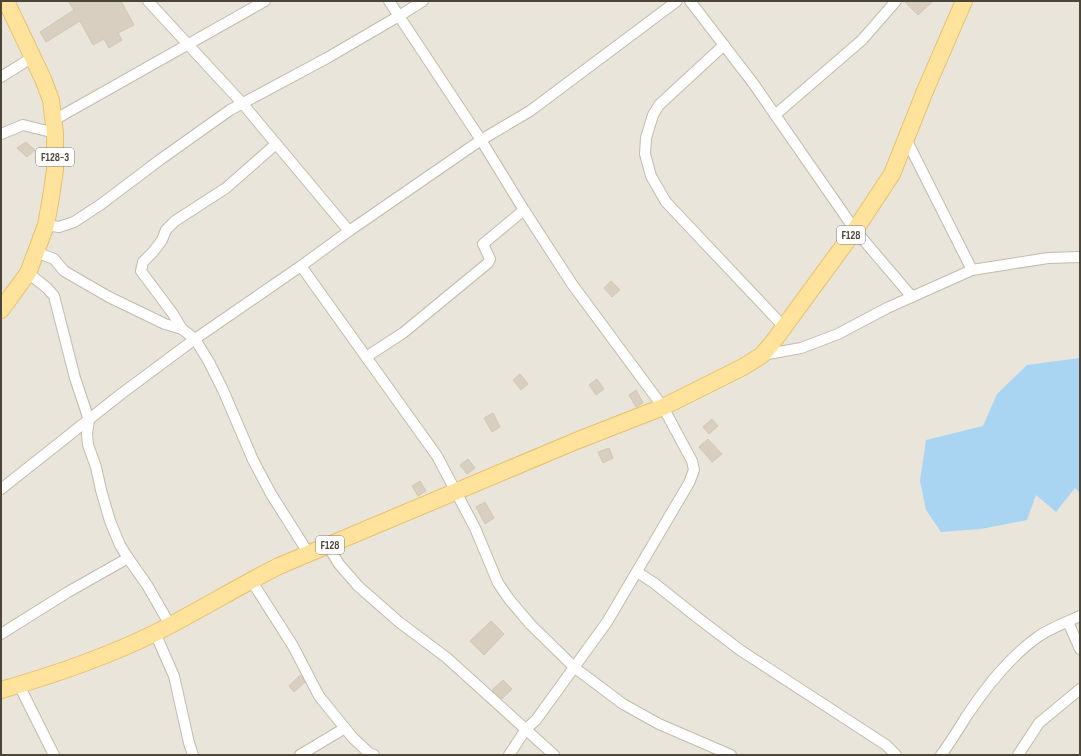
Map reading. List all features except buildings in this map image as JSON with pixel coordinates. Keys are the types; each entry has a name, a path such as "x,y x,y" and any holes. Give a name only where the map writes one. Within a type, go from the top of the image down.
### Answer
{"main road":[{"name":"F128-3","path":"1,310 28,273 46,225 55,170 55,127 51,100 33,57 6,1"},
{"name":"F128","path":"1,690 69,669 120,649 170,626 251,580 279,566 663,406 743,367 762,355 855,230 892,174 964,1"}],"street":[{"path":"148,1 242,104 349,231"},
{"path":"1,134 23,125 39,128 55,127 188,45 265,1"},
{"path":"389,1 481,140 572,284 663,406 692,461 694,470 688,483 607,622 536,720 526,729 509,755"},
{"path":"46,225 59,227 74,222 100,205 230,110 327,58 423,1"},
{"path":"1,489 121,394 195,339 481,140 530,111 677,1"},
{"path":"690,1 753,83 855,230 912,297"},
{"path":"775,115 862,40 896,1"},
{"path":"724,45 659,104 653,115 646,138 645,154 651,176 666,202 784,327"},
{"path":"1,77 33,57"},
{"path":"906,139 972,270"},
{"path":"182,329 173,314 141,271 144,262 162,240 166,230 175,221 226,188 276,144"},
{"path":"366,357 402,333 488,264 490,259 483,244 524,210"},
{"path":"36,252 54,259 64,271 109,297 165,324 182,329 195,339 209,362 223,390 253,460 267,487 309,554"},
{"path":"762,355 801,348 838,334 887,308 972,270 1048,258 1080,257"},
{"path":"301,266 437,456 475,528 498,583 530,624 575,668 622,704 659,724 731,755"},
{"path":"28,273 47,288 54,296 75,378 89,420 87,434 88,445 96,467 110,521 120,545 147,585 170,626"},
{"path":"328,546 339,564 358,586 399,622 447,658 554,755"},
{"path":"1,634 68,592 128,558"},
{"path":"637,572 654,583 740,650 886,745 896,755"},
{"path":"251,580 293,646 319,696 353,738 374,755"},
{"path":"941,755 992,681 1025,646 1041,635 1080,616"},
{"path":"1068,622 1080,649"},
{"path":"154,633 174,676 193,755"},
{"path":"18,685 54,755"},
{"path":"1018,755 1039,723 1080,689"},
{"path":"300,755 345,728"}],"shaded area":[{"path":"1,1 1080,1 1080,755 1,755"}],"water":[{"path":"1080,358 1080,493 1075,488 1056,512 1036,495 1027,520 981,529 941,532 926,510 920,481 926,440 983,426 997,394 1027,365"}]}
